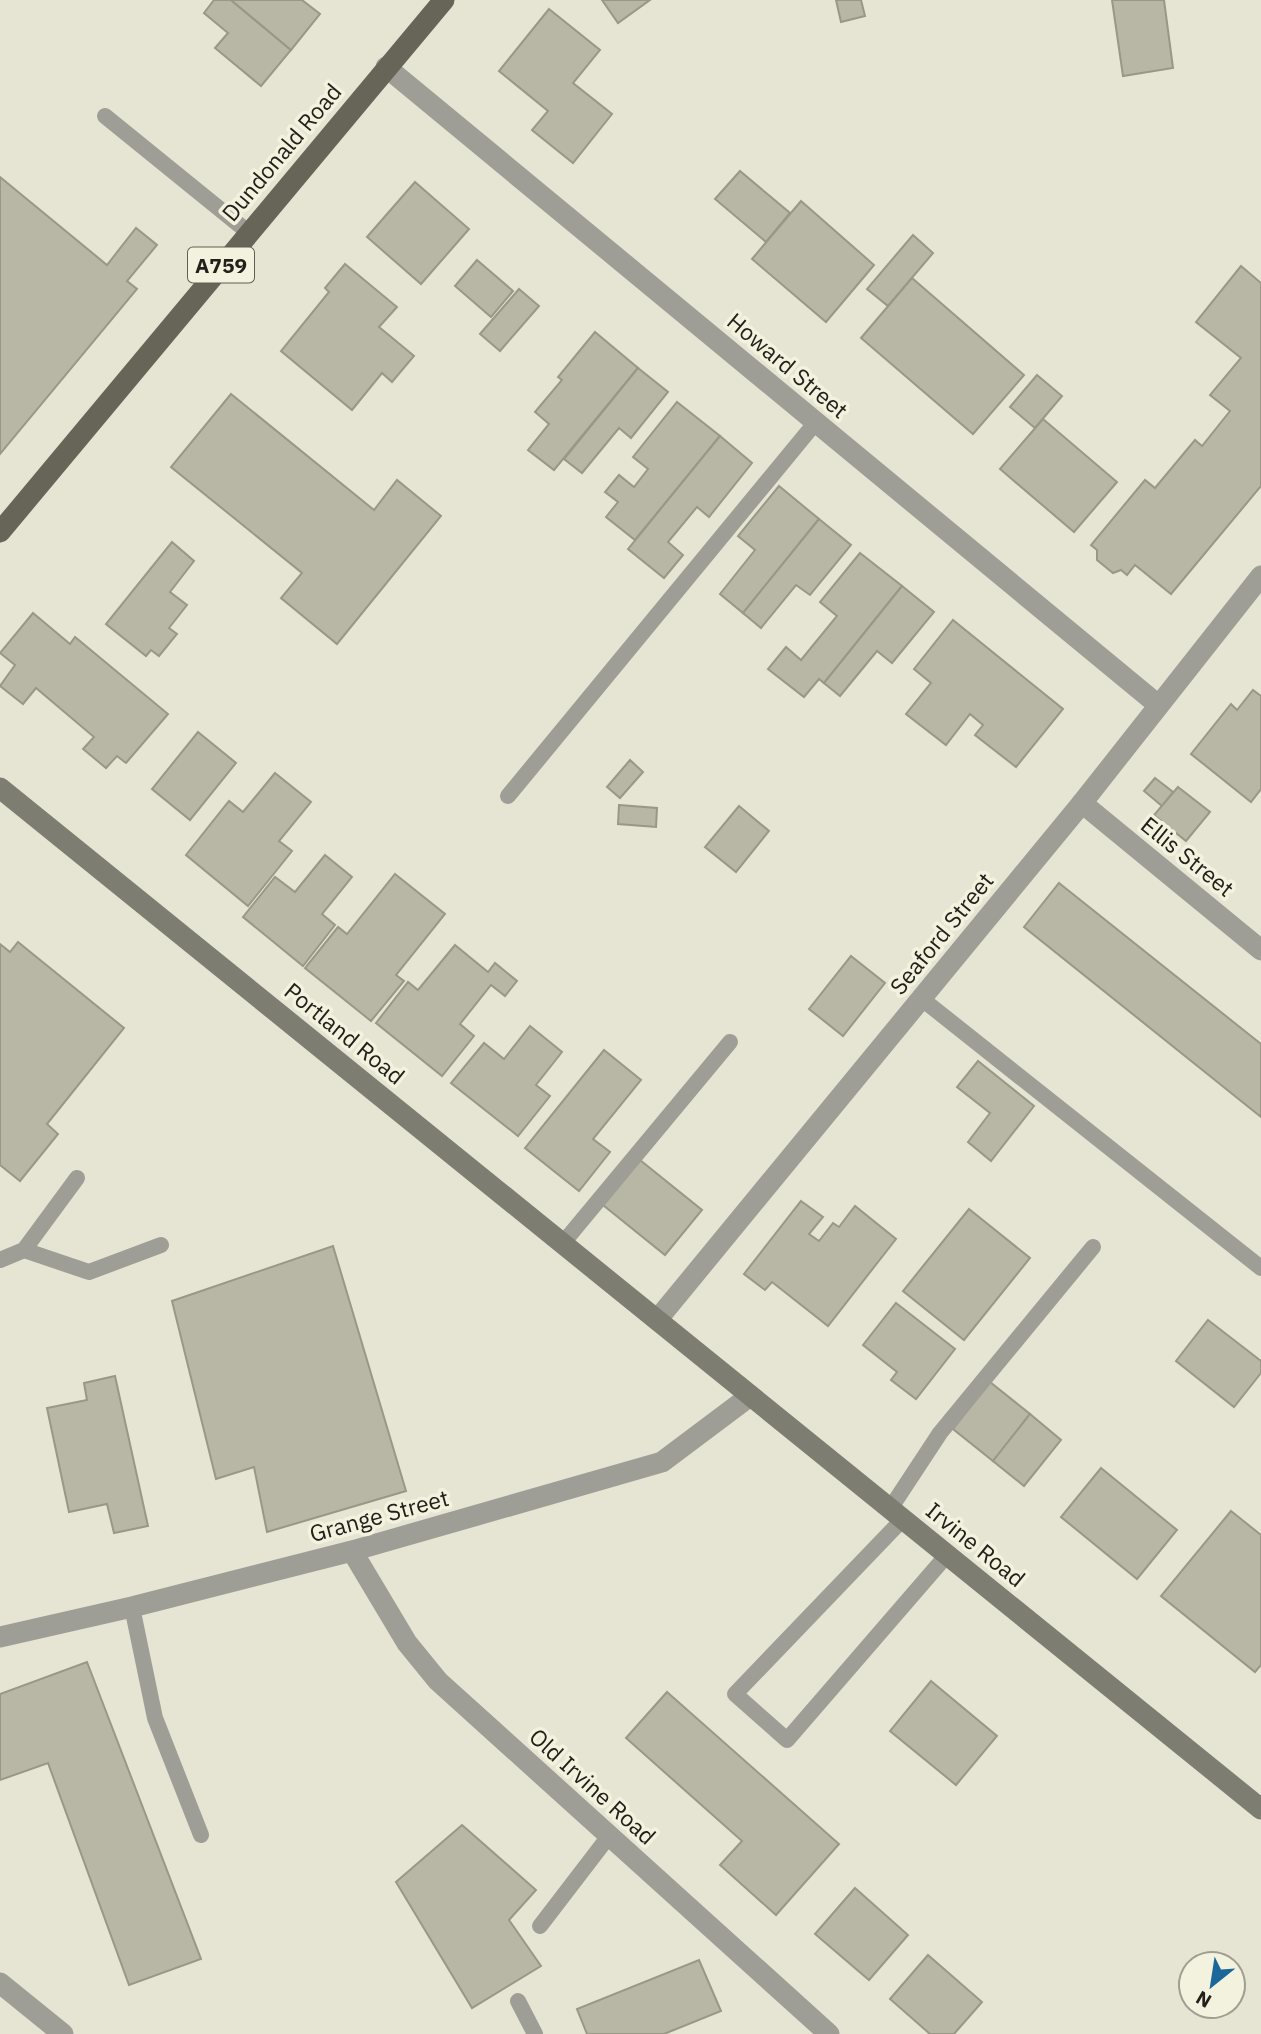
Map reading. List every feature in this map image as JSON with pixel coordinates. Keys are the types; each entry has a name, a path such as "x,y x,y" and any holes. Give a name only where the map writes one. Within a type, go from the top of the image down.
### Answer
{"main road":[{"name":"Dundonald Road","path":"0,532 443,0"},
{"name":"Portland Road","path":"0,788 657,1320"},
{"name":"Irvine Road","path":"657,1320 1261,1809"}],"street":[{"name":"Howard Street","path":"386,67 1157,704"},
{"name":"Seaford Street","path":"657,1320 1083,803 1157,704 1261,576"},
{"name":"Ellis Street","path":"1083,803 1261,950"},
{"name":"Grange Street","path":"0,1637 132,1607 352,1550 662,1462 750,1396"},
{"name":"Old Irvine Road","path":"352,1550 407,1643 438,1681 821,2032"},
{"path":"0,1983 63,2034"}],"lane":[{"path":"105,116 248,232"},
{"path":"508,796 816,422"},
{"path":"922,999 1261,1268"},
{"path":"563,1243 730,1042"},
{"path":"0,1260 24,1250 77,1178"},
{"path":"24,1250 89,1272 161,1245"},
{"path":"947,1555 787,1740 735,1694 896,1514 940,1433 1093,1247"},
{"path":"132,1607 155,1718 201,1835"},
{"path":"540,1926 609,1836"},
{"path":"518,2001 535,2034"}],"building":[{"path":"214,0 231,0 291,50 261,86 215,48 228,33 204,13"},
{"path":"231,0 302,0 320,14 291,50"},
{"path":"602,0 650,0 618,23"},
{"path":"836,0 861,0 865,16 841,22"},
{"path":"1112,0 1164,0 1173,68 1123,76"},
{"path":"549,9 600,50 573,83 612,114 573,163 532,130 548,111 499,71"},
{"path":"740,171 790,213 766,242 715,199"},
{"path":"0,177 107,265 136,228 157,245 127,281 137,289 0,454"},
{"path":"415,182 469,229 421,284 367,237"},
{"path":"801,201 874,265 826,322 752,259"},
{"path":"913,235 933,253 888,306 867,289"},
{"path":"477,260 513,291 491,317 455,286"},
{"path":"345,264 397,307 379,327 414,356 392,382 382,373 352,410 281,351 329,292 325,288"},
{"path":"1241,266 1261,283 1261,486 1171,594 1135,565 1127,575 1121,570 1113,573 1097,560 1097,550 1091,545 1145,480 1155,488 1195,440 1202,446 1230,411 1210,395 1241,358 1196,322"},
{"path":"912,278 1024,375 973,434 861,338"},
{"path":"519,289 539,306 500,351 480,334"},
{"path":"595,332 638,368 554,470 528,450 549,424 535,412 562,380 558,377"},
{"path":"638,368 668,392 631,438 619,428 582,473 564,459"},
{"path":"1037,375 1062,396 1035,428 1010,407"},
{"path":"231,394 374,510 397,480 441,516 337,644 281,598 302,573 171,467"},
{"path":"677,402 720,436 635,540 606,517 618,502 605,492 619,475 634,487 648,469 633,457"},
{"path":"1043,419 1117,482 1074,532 1000,469"},
{"path":"720,436 752,463 709,517 697,507 668,542 683,555 664,578 628,549"},
{"path":"779,486 819,519 743,613 720,594 755,550 738,536"},
{"path":"819,519 851,545 810,595 796,585 761,628 743,613"},
{"path":"172,542 194,561 170,592 187,605 169,628 177,634 159,656 151,650 146,656 106,624"},
{"path":"860,553 902,586 824,683 819,679 804,697 768,669 786,647 801,660 837,616 820,602"},
{"path":"902,586 934,612 892,663 877,651 840,696 824,683"},
{"path":"33,613 70,644 75,637 168,714 126,763 117,756 106,768 83,749 94,737 36,688 23,704 0,686 15,665 0,653"},
{"path":"953,620 1063,709 1016,767 975,735 983,725 970,714 946,745 906,714 931,683 914,669"},
{"path":"1253,690 1261,696 1261,789 1251,802 1191,754 1231,704 1237,710"},
{"path":"198,732 236,763 190,820 152,789"},
{"path":"630,760 643,772 620,798 607,787"},
{"path":"275,773 311,802 279,841 292,851 248,906 186,855 229,801 243,812"},
{"path":"1155,778 1173,792 1162,806 1144,791"},
{"path":"1178,787 1210,812 1186,841 1154,815"},
{"path":"619,805 657,808 656,827 618,824"},
{"path":"739,806 769,831 736,872 705,847"},
{"path":"325,855 352,877 322,914 335,925 303,966 243,917 275,877 295,892"},
{"path":"395,874 445,914 396,975 404,981 371,1021 305,968 338,927 347,934"},
{"path":"1059,883 1261,1044 1261,1117 1024,927"},
{"path":"18,942 124,1028 47,1124 58,1134 20,1181 0,1165 0,944 10,952"},
{"path":"455,945 488,972 495,963 517,981 505,996 491,985 460,1024 474,1036 442,1076 376,1023 408,982 418,990"},
{"path":"851,956 885,983 843,1036 809,1009"},
{"path":"530,1026 562,1052 536,1085 550,1096 518,1136 451,1083 484,1043 504,1059"},
{"path":"604,1050 641,1080 593,1139 610,1152 579,1191 525,1148"},
{"path":"978,1061 1034,1106 991,1161 968,1142 990,1113 957,1087"},
{"path":"640,1160 702,1210 665,1255 603,1205"},
{"path":"801,1201 823,1217 809,1234 819,1241 833,1223 839,1227 855,1206 896,1239 828,1326 772,1282 765,1290 744,1274"},
{"path":"969,1209 1030,1258 964,1340 903,1291"},
{"path":"333,1246 406,1491 267,1532 254,1467 216,1479 172,1301"},
{"path":"896,1303 955,1349 916,1399 891,1380 897,1372 863,1345"},
{"path":"1208,1320 1261,1361 1261,1373 1234,1407 1176,1361"},
{"path":"115,1376 148,1526 114,1533 107,1504 69,1512 47,1408 87,1400 84,1383"},
{"path":"990,1382 1030,1414 993,1461 953,1429"},
{"path":"1030,1414 1061,1440 1024,1486 993,1461"},
{"path":"1101,1468 1177,1530 1137,1579 1061,1517"},
{"path":"1231,1511 1261,1535 1261,1665 1255,1672 1161,1596"},
{"path":"87,1662 201,1959 129,1985 48,1763 0,1780 0,1694"},
{"path":"931,1681 997,1736 956,1785 890,1731"},
{"path":"667,1692 839,1844 776,1915 720,1865 742,1841 626,1738"},
{"path":"462,1825 536,1890 509,1920 541,1966 472,2008 396,1882"},
{"path":"855,1888 908,1935 869,1980 815,1934"},
{"path":"928,1955 982,2002 954,2034 930,2034 890,1999"},
{"path":"699,1960 721,2011 664,2034 587,2034 577,2009"}]}
